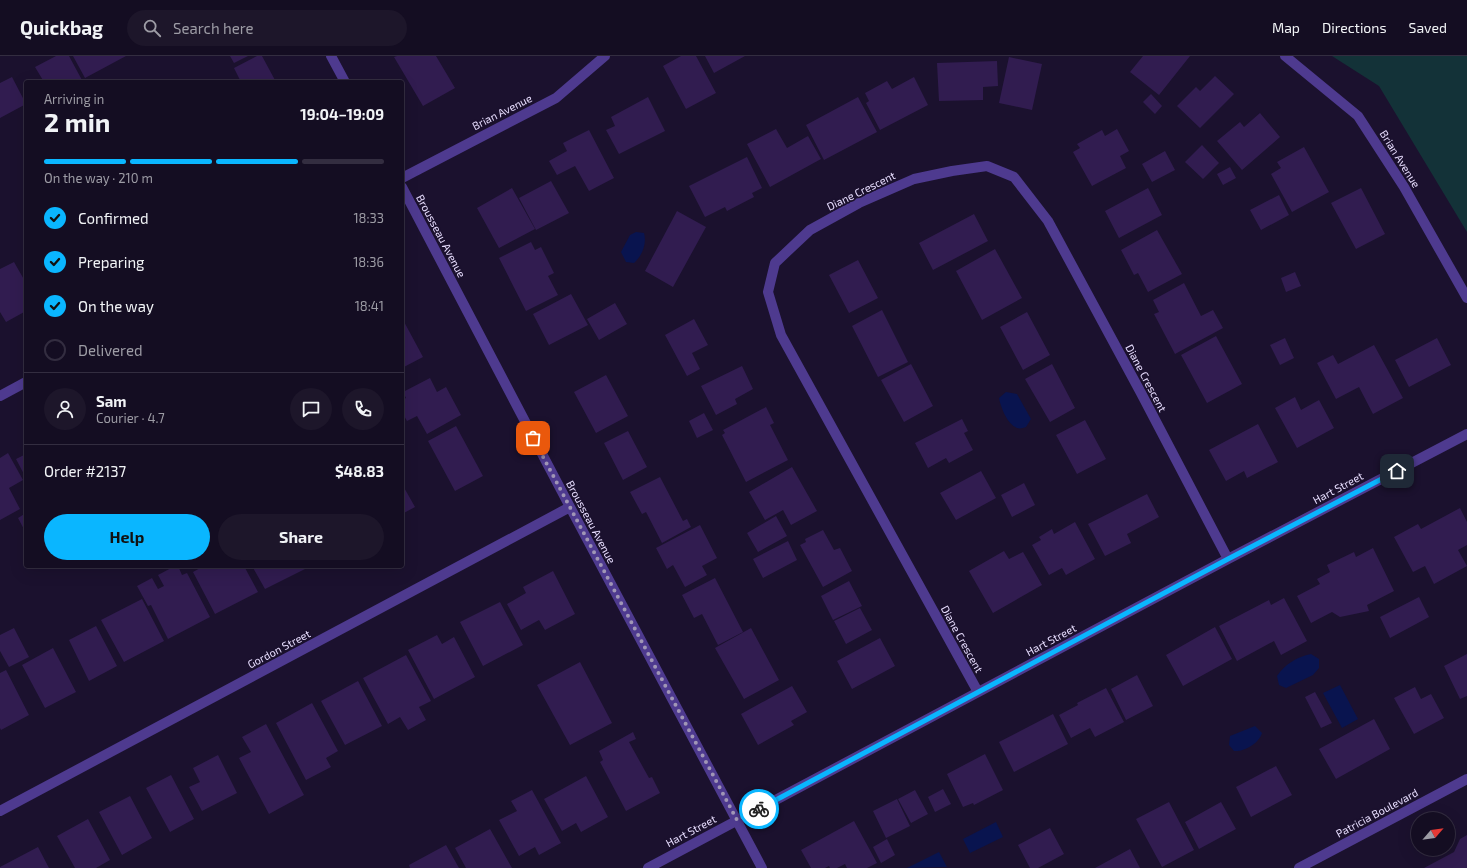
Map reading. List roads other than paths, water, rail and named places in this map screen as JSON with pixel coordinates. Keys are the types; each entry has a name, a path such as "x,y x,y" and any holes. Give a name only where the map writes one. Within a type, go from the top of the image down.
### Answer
{"street":[{"path":"330,56 344,80"},
{"name":"Brian Avenue","path":"404,177 556,98 605,56"},
{"name":"Brian Avenue","path":"1285,56 1358,116 1404,187 1467,298"},
{"name":"Diane Crescent","path":"978,692 781,335 768,292 775,263 810,230 859,203 914,179 952,170 986,166 1014,177 1048,221 1141,393 1228,559"},
{"name":"Brousseau Avenue","path":"404,191 762,868"},
{"path":"0,396 24,383"},
{"name":"Hart Street","path":"648,868 1228,559 1467,434"},
{"name":"Gordon Street","path":"0,811 570,507"},
{"name":"Patricia Boulevard","path":"1299,868 1467,779"}]}
